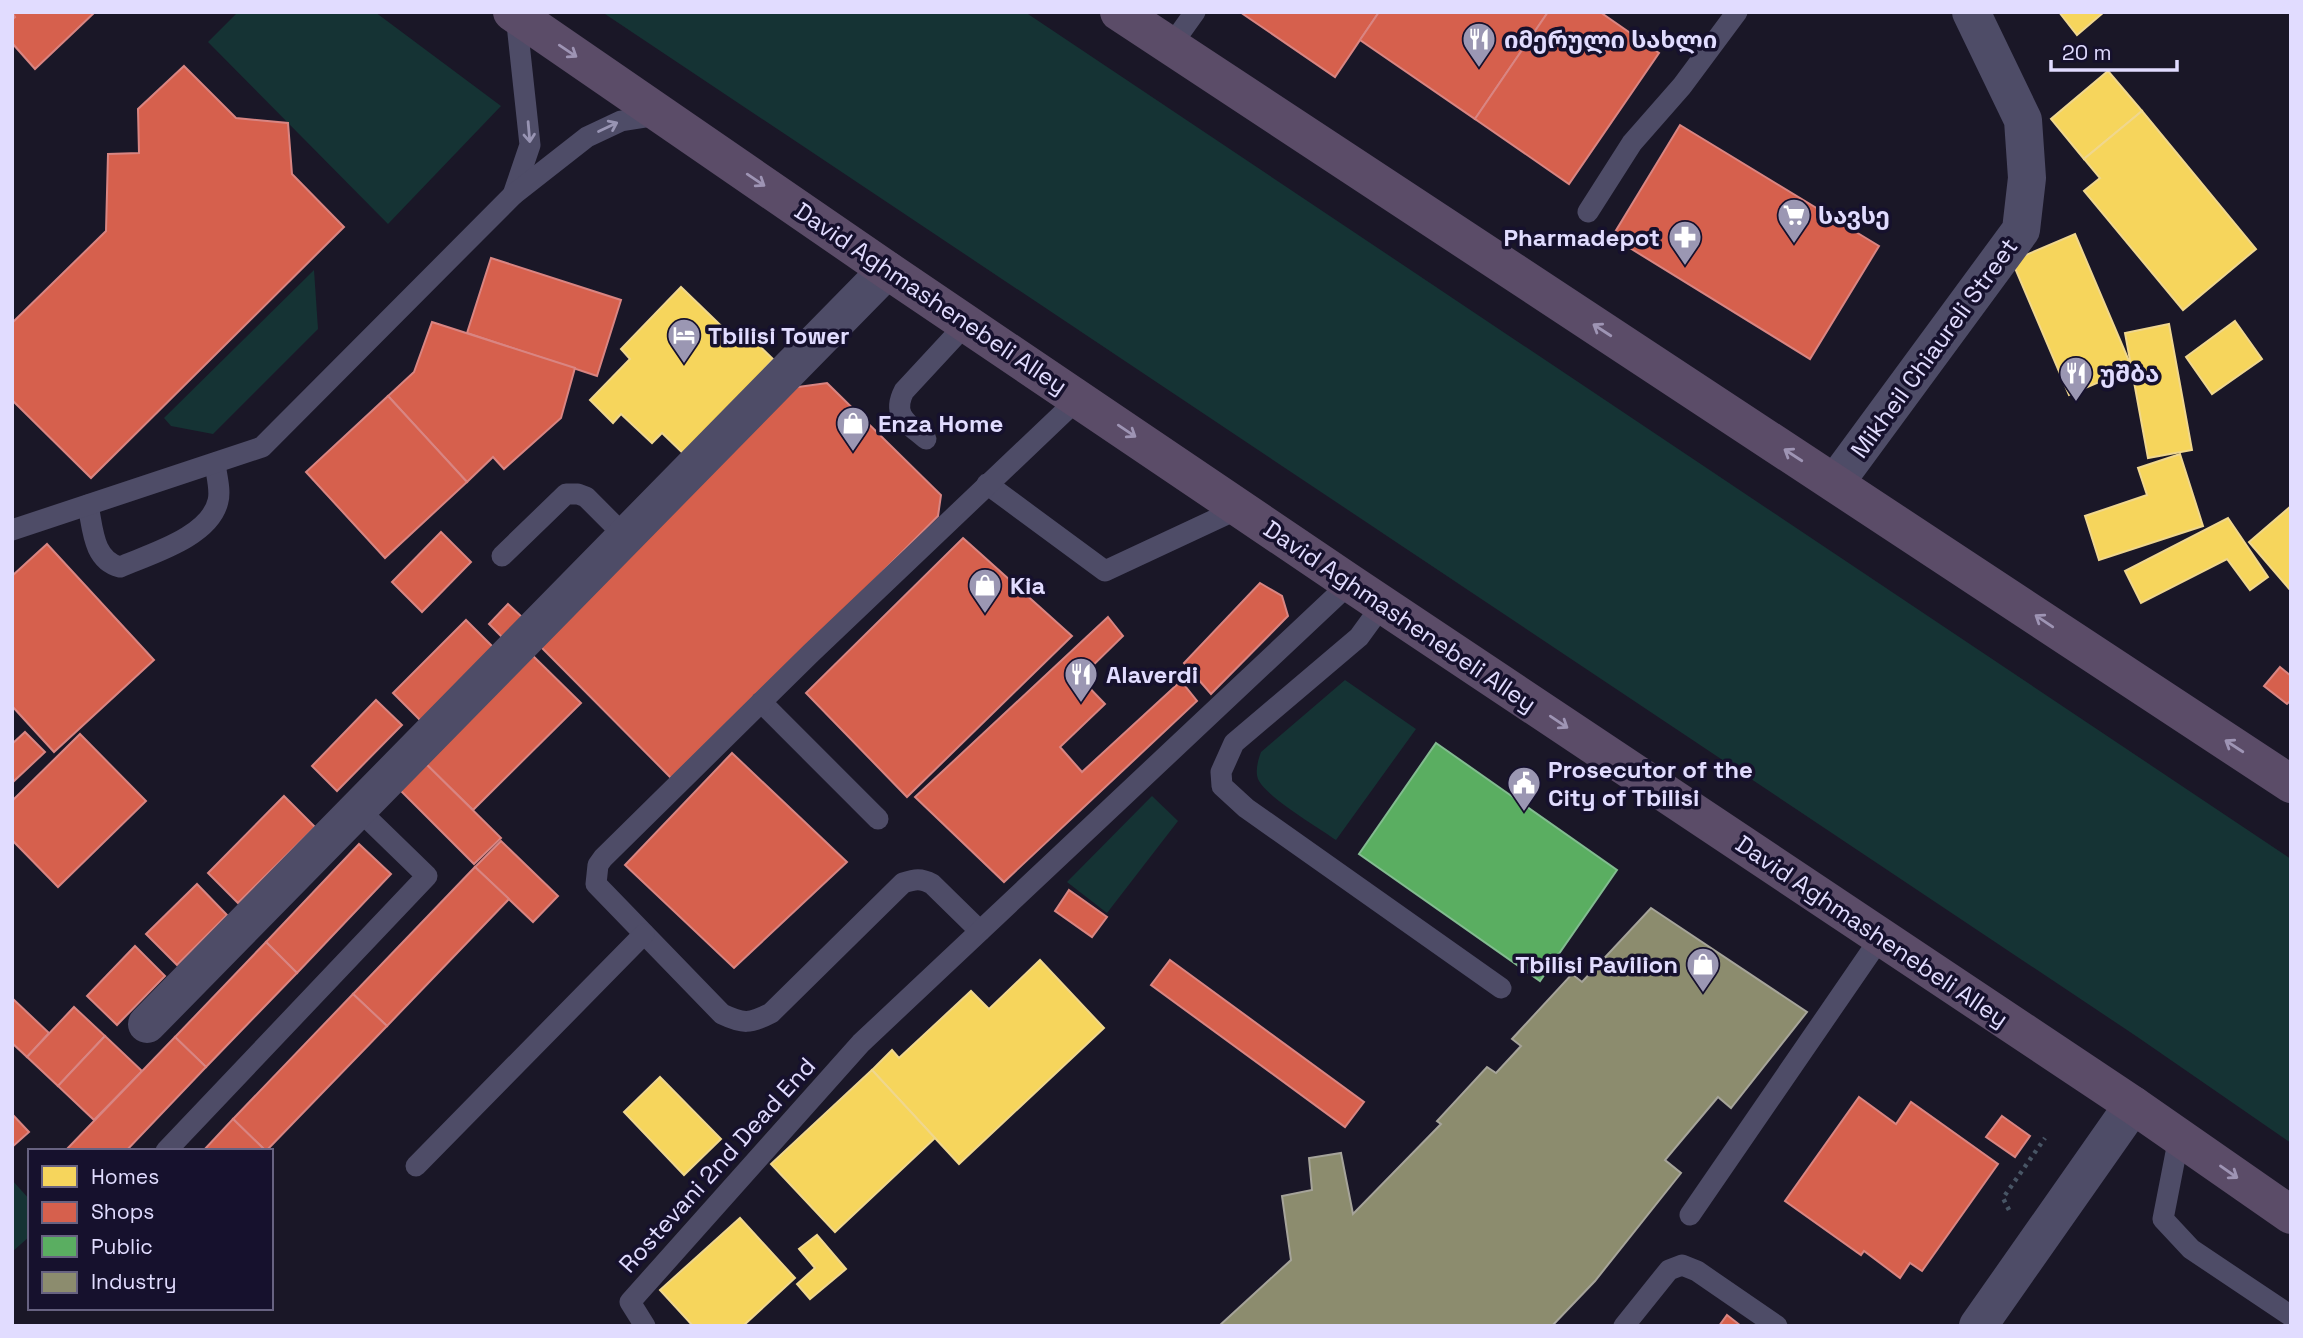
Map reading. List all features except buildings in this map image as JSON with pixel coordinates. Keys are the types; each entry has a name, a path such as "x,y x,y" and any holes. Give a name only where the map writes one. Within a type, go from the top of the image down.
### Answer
{"highway":[{"path":"1119,12 2291,784"},
{"name":"David Aghmashenebeli Alley","path":"514,14 1350,583 2133,1105 2291,1216"}],"street":[{"name":"Mikheil Chiaureli Street","path":"1835,483 2021,230 2027,178 2023,120 1970,12"},
{"path":"147,1024 887,270"},
{"path":"1978,1326 2133,1105"}],"lane":[{"path":"1170,47 1195,12"},
{"path":"1588,212 1632,143 1682,86 1737,12"},
{"path":"513,195 530,145 514,14"},
{"path":"12,530 262,447 513,195 587,137 621,121 660,114"},
{"path":"926,439 903,420 899,399 967,323"},
{"path":"1079,398 761,702 598,866 596,884 722,1014 738,1021 753,1022 771,1013 903,883 914,879 924,879 932,884 980,931 1350,583"},
{"path":"88,505 98,550 110,565 120,567 194,533 206,522 219,500 215,463"},
{"path":"987,484 1105,571 1240,508"},
{"path":"502,556 566,494 586,497 626,537"},
{"path":"1383,604 1359,637 1234,743 1221,772 1223,786 1245,808 1502,988"},
{"path":"761,702 878,819"},
{"path":"168,1149 427,876 358,808"},
{"name":"Rostevani 2nd Dead End","path":"645,1326 630,1302 861,1043 980,931"},
{"path":"416,1166 644,934"},
{"path":"1690,1215 1881,937"},
{"path":"2179,1137 2163,1219 2191,1249 2291,1316"},
{"path":"1625,1326 1669,1270 1682,1265 1697,1271 1777,1326"}],"path":[{"path":"2003,1198 2045,1138"}],"green space":[{"path":"238,12 375,12 501,106 388,224 208,42"},
{"path":"602,12 1025,12 2291,859 2291,1143 2136,1036"},
{"path":"314,270 318,329 213,434 171,426 164,418"},
{"path":"1345,680 1416,729 1336,840 1271,794 1258,779 1257,769 1261,752"},
{"path":"1152,796 1178,821 1107,913 1067,882"},
{"path":"12,1180 28,1198 28,1238 12,1252"}],"place":[{"name":"იმერული სახლი","path":"1479,69"},
{"name":"სავსე","path":"1794,245"},
{"name":"Pharmadepot","path":"1685,267"},
{"name":"Tbilisi Tower","path":"684,365"},
{"name":"უშბა","path":"2076,403"},
{"name":"Enza Home","path":"853,453"},
{"name":"Kia","path":"985,615"},
{"name":"Alaverdi","path":"1081,704"},
{"name":"Prosecutor of the City of Tbilisi","path":"1524,813"},
{"name":"Tbilisi Pavilion","path":"1703,994"}]}
